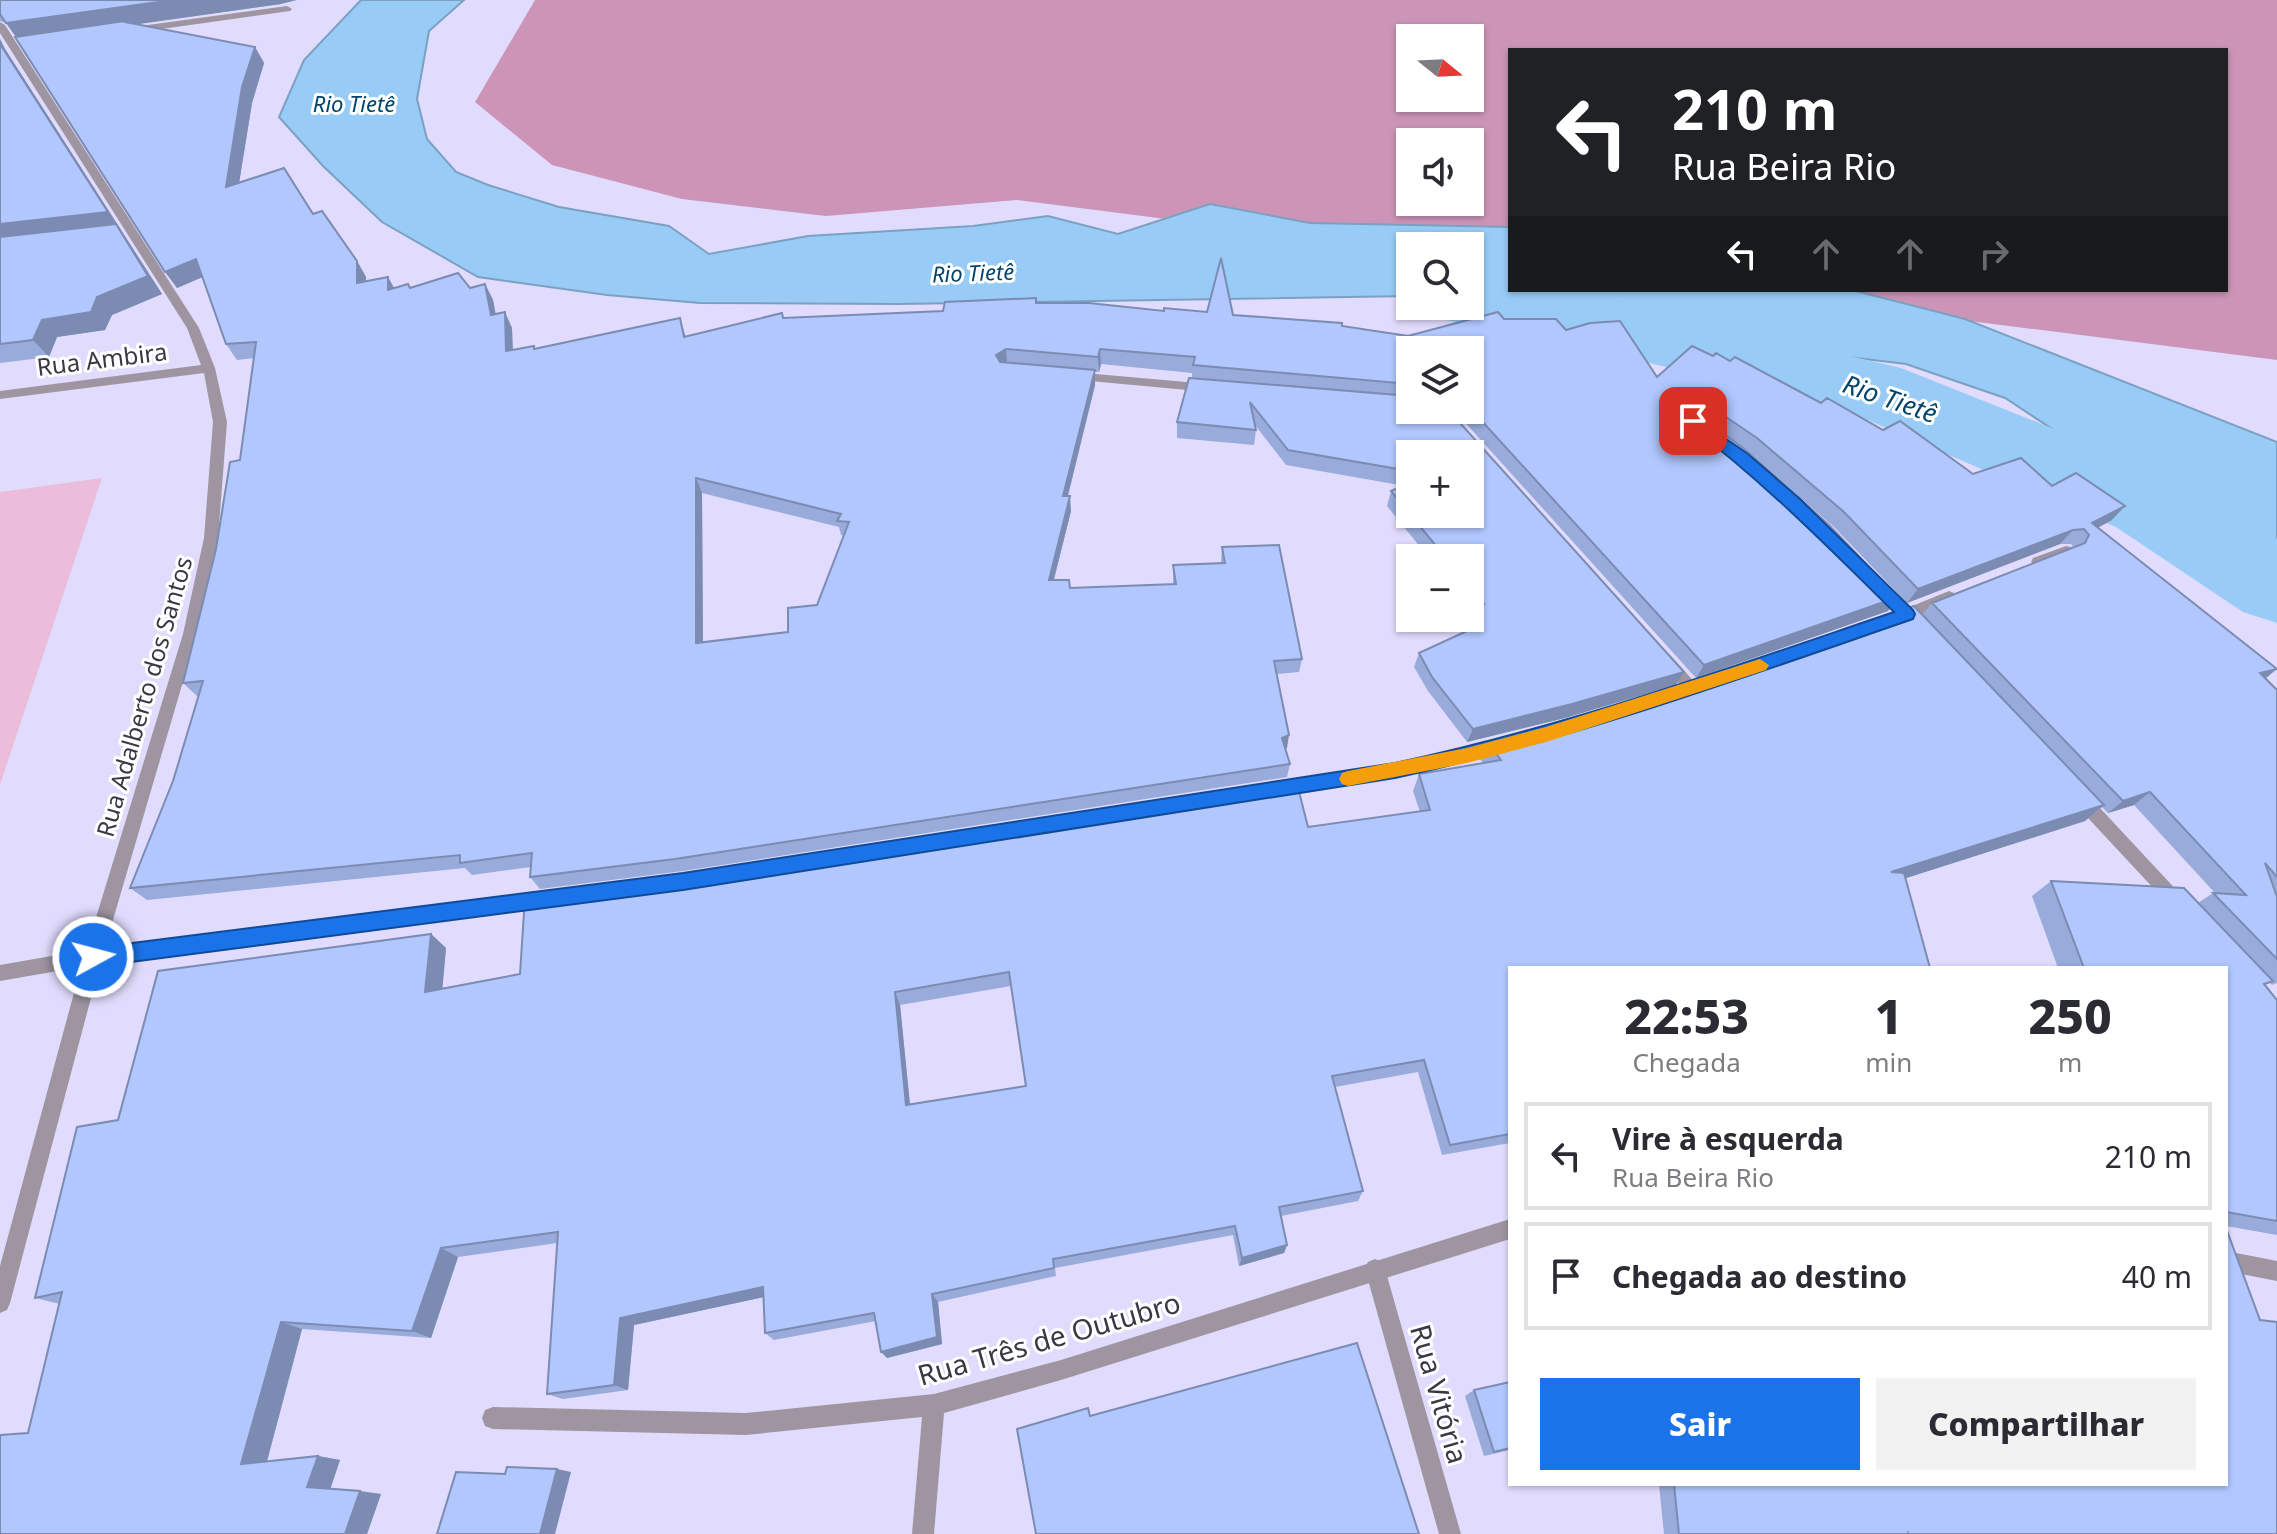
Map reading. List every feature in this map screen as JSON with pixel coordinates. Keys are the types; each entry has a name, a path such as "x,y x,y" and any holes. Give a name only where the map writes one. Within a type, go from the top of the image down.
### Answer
{"street":[{"path":"120,32 287,9"},
{"name":"Rua Adalberto dos Santos","path":"0,25 128,236 193,328 209,368 220,422 211,538 190,634 93,957 0,1303"},
{"name":"Rua Ambira","path":"0,395 209,368"},
{"path":"1054,375 1226,389"},
{"path":"2022,568 2066,551"},
{"path":"1878,624 1965,591"},
{"path":"1650,643 1692,689"},
{"path":"1266,792 1395,770 1520,741"},
{"path":"2070,788 2190,915"},
{"path":"0,973 93,957 559,898"},
{"name":"Rua Três de Outubro","path":"493,1418 746,1424 934,1405 1061,1370 1508,1230"},
{"path":"2228,1261 2277,1271"},
{"name":"Rua Vitória","path":"1375,1269 1450,1534"},
{"path":"923,1534 934,1405"}],"shaded area":[{"path":"535,0 2277,0 2277,360 1742,292 2228,292 2228,48 1508,48 1508,262 1484,252 1484,232 1396,232 1396,248 1017,200 826,216 682,199 552,165 475,102"},
{"path":"102,478 0,785 0,492"}],"water":[{"name":"Rio Tietê","path":"361,0 464,0 429,31 417,99 427,139 456,172 559,207 669,226 709,254 808,236 973,226 1048,216 1118,234 1210,204 1310,223 1508,227 1508,292 1860,292 1965,319 2277,442 2277,565 2127,478 2005,398 1906,364 1717,341 1484,303 1484,232 1396,232 1396,296 898,304 700,303 607,295 478,277 382,222 323,166 279,117 304,60"}],"building":[{"path":"0,0 173,0 6,23 0,14"},
{"path":"131,20 125,22 255,47 242,87 226,187 284,168 313,214 322,211 357,261 357,283 388,277 388,290 408,284 410,288 458,273 470,288 485,284 491,315 505,312 506,351 534,346 534,349 680,318 684,337 782,313 783,318 943,311 945,302 1036,298 1036,303 1089,303 1207,312 1221,258 1233,315 1342,323 1342,326 1408,336 1396,336 1396,383 1193,365 1195,357 1100,349 1098,357 1006,349 996,355 1000,362 1095,370 1063,496 1070,496 1049,580 1069,580 1070,588 1176,584 1173,565 1225,563 1222,547 1279,545 1302,659 1274,661 1289,735 1282,738 1290,764 675,859 530,877 532,853 460,863 460,855 130,888 173,781 203,681 183,683 216,549 230,462 240,460 256,342 226,344 196,259 165,272 15,37","holes":["696,478 841,514 837,521 849,522 817,605 788,608 788,632 696,643"]},
{"path":"0,44 108,212 0,224"},
{"path":"116,224 148,276 97,297 91,312 42,320 33,340 0,344 0,237"},
{"path":"1498,312 1504,319 1556,319 1566,330 1590,323 1620,321 1657,377 1692,346 1730,361 1735,357 1821,403 1827,398 1883,430 1900,421 1973,474 2021,458 2052,486 2076,473 2125,506 2092,523 2277,669 2260,673 2277,690 2277,877 2265,863 2277,897 2277,959 2213,893 2246,895 2150,792 2123,801 1932,603 2085,543 2089,535 2084,529 2073,530 1918,589 1844,512 1757,438 1698,398 1690,405 1693,411 1743,448 1829,525 1898,597 1704,665 1484,423 1484,336 1408,336 1468,320 1484,320 1484,316"},
{"path":"1189,378 1396,395 1396,424 1461,424 1475,440 1396,440 1396,469 1288,450 1250,402 1256,430 1177,422"},
{"path":"1484,450 1684,672 1473,729 1432,677 1419,653 1465,632 1484,632 1484,544 1435,544 1421,528 1484,528"},
{"path":"1914,606 2104,805 1891,872 1904,873 1929,966 1508,966 1508,1134 1450,1145 1424,1060 1332,1076 1363,1191 1279,1207 1287,1245 1242,1258 1235,1226 1053,1259 1054,1268 932,1294 937,1337 881,1352 874,1313 765,1333 763,1287 620,1318 614,1385 547,1394 558,1232 441,1248 412,1331 281,1322 241,1464 318,1456 307,1487 360,1491 345,1534 0,1534 0,1435 28,1433 62,1292 35,1298 77,1127 118,1120 158,971 431,934 425,992 520,974 525,897 674,878 1296,780 1308,827 1430,810 1419,774 1501,760 1487,742 1662,693","holes":["1009,972 1026,1086 906,1105 895,992"]},
{"path":"2051,881 2184,888 2273,981 2264,984 2277,1000 2277,1221 2228,1212 2228,966 2083,966"},
{"path":"2228,1233 2260,1320 2277,1322 2277,1534 1679,1534 1674,1486 2228,1486"},
{"path":"1357,1343 1419,1534 1036,1534 1017,1429 1088,1408 1090,1416"},
{"path":"1508,1382 1508,1448 1494,1452 1474,1390"},
{"path":"507,1467 557,1469 540,1534 437,1534 456,1472 505,1474"}],"waterway":[{"name":"Rio Tietê","path":"1484,303 1596,323 1871,388 2148,503 2277,586"}],"slow traffic":[{"path":"1348,779 1467,755 1546,734 1760,665"}],"route":[{"path":"93,957 683,882 1395,770 1467,755 1617,713 1907,614 1794,503 1693,421"}]}
